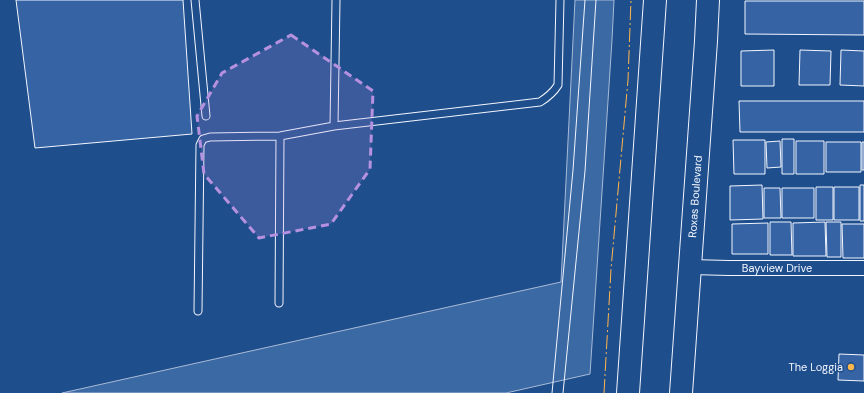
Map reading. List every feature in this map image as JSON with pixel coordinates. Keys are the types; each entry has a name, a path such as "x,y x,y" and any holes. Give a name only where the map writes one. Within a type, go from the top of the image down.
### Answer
{"highway":[{"path":"628,393 655,0"},
{"name":"Roxas Boulevard","path":"681,393 708,0"}],"street":[{"name":"Bayview Drive","path":"690,267 864,268"}],"lane":[{"path":"195,0 206,116"},
{"path":"334,126 336,0"},
{"path":"198,311 200,145 203,139 210,136 280,136 334,126 540,102 554,92 558,85 560,0"},
{"path":"278,303 280,136"}],"highlighted area":[{"path":"291,35 373,91 370,169 331,224 259,238 204,174 197,116 222,73"}],"water":[{"path":"575,0 614,0 590,374 506,393 62,393 561,282"}],"building":[{"path":"16,0 183,0 192,134 35,148"},
{"path":"745,1 864,1 864,35 745,34"},
{"path":"774,50 774,86 741,86 741,51"},
{"path":"800,50 831,51 830,85 799,85"},
{"path":"841,50 864,51 864,86 840,85"},
{"path":"739,101 864,101 864,132 740,132"},
{"path":"782,139 794,139 794,174 782,174"},
{"path":"733,140 765,140 765,174 734,174"},
{"path":"780,141 781,167 767,168 766,142"},
{"path":"796,141 824,141 824,174 796,174"},
{"path":"826,142 861,142 861,172 826,172"},
{"path":"862,142 864,142 864,170 862,170"},
{"path":"762,185 763,219 730,220 730,186"},
{"path":"860,185 864,185 864,221 860,221"},
{"path":"816,187 833,187 833,220 816,220"},
{"path":"834,187 859,187 859,220 834,220"},
{"path":"764,188 780,188 781,218 764,218"},
{"path":"782,188 814,188 814,218 782,218"},
{"path":"770,222 791,222 792,255 770,255"},
{"path":"825,222 826,256 793,256 793,223"},
{"path":"826,222 841,222 841,257 827,257"},
{"path":"768,223 768,254 732,254 732,224"},
{"path":"842,224 864,224 864,258 843,258"},
{"name":"The Loggia","path":"839,354 864,355 864,381 838,380"}],"tram line":[{"path":"552,393 573,170 585,0"},
{"path":"563,393 585,171 596,0"}],"power":[{"path":"604,393 611,269 628,80 631,0"}],"place":[{"name":"The Loggia","path":"851,367"}]}
